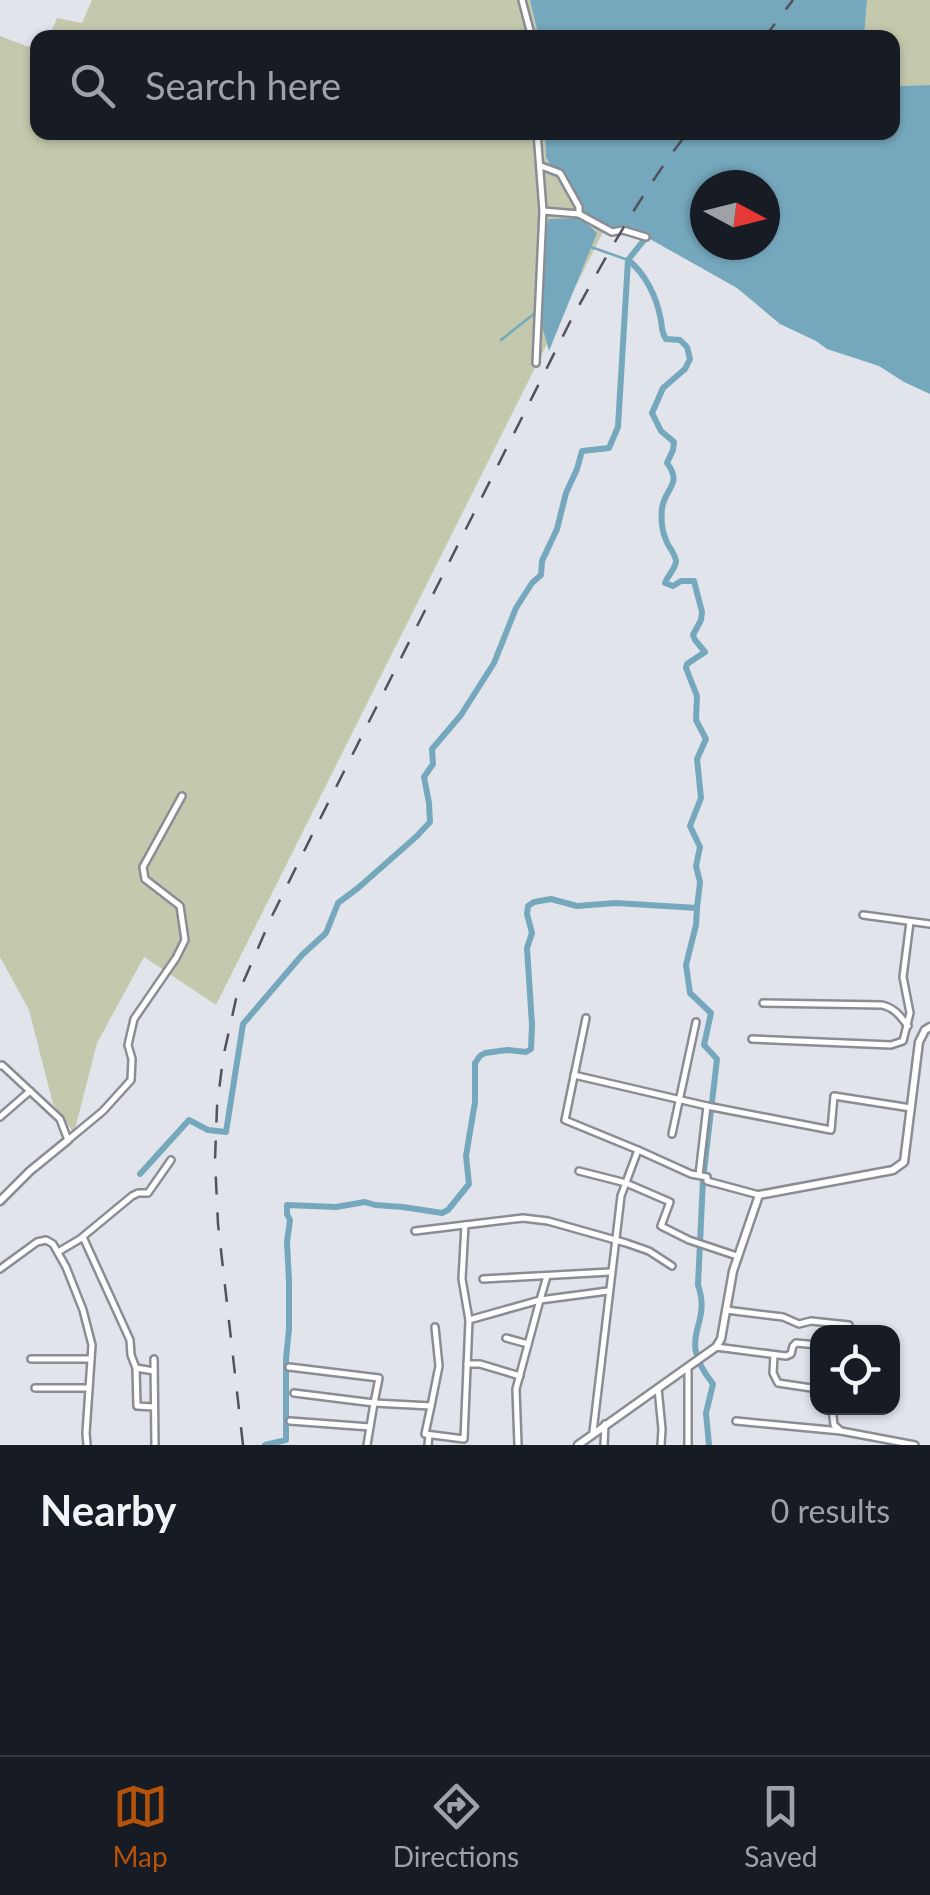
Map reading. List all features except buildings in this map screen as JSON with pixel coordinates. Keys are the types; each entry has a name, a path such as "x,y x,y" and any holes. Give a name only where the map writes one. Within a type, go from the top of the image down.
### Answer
{"street":[{"path":"522,0 530,30"},
{"path":"536,140 543,211 536,363"},
{"path":"541,166 560,173 580,214"},
{"path":"543,211 580,214 612,232 623,230 646,237"},
{"path":"0,1201 103,1111 130,1080 132,1058 128,1045 134,1018 185,940 180,906 145,879 144,867 182,796"},
{"path":"862,915 930,924"},
{"path":"752,1039 892,1044 903,1041 910,1009 903,977 910,922"},
{"path":"763,1002 882,1005 890,1007 908,1026"},
{"path":"586,1018 565,1120 691,1174 708,1176 707,1181 760,1195 893,1170 904,1162 919,1042 930,1027"},
{"path":"672,1134 696,1022"},
{"path":"0,1066 60,1119 68,1140"},
{"path":"574,1075 831,1130 834,1096 911,1108"},
{"path":"0,1117 30,1091"},
{"path":"699,1175 707,1106"},
{"path":"593,1432 621,1196 638,1150"},
{"path":"58,1252 132,1196 151,1190 171,1160"},
{"path":"580,1171 626,1183 670,1202 662,1226 689,1240 738,1256"},
{"path":"578,1445 716,1347 738,1256 760,1195"},
{"path":"415,1231 523,1218 548,1221 649,1251 672,1266"},
{"path":"435,1326 439,1366 425,1434 464,1442 469,1320 462,1279 465,1225"},
{"path":"83,1236 130,1340 136,1368 137,1406 154,1408"},
{"path":"0,1269 37,1242 46,1240 58,1252 83,1310 92,1345 87,1445"},
{"path":"482,1279 610,1272"},
{"path":"518,1445 516,1389 547,1276"},
{"path":"469,1320 540,1300 608,1291"},
{"path":"726,1310 783,1318 798,1324 849,1324"},
{"path":"506,1338 528,1344"},
{"path":"716,1347 789,1356 796,1343 810,1344"},
{"path":"774,1355 772,1372 778,1384 810,1388"},
{"path":"32,1359 91,1359"},
{"path":"154,1359 155,1445"},
{"path":"467,1364 520,1376"},
{"path":"688,1445 695,1364"},
{"path":"289,1367 379,1378 368,1445"},
{"path":"136,1368 154,1371"},
{"path":"34,1388 89,1388"},
{"path":"658,1388 661,1445"},
{"path":"294,1394 432,1406"},
{"path":"833,1415 834,1425 841,1432"},
{"path":"290,1421 370,1428"},
{"path":"736,1421 841,1432 915,1445"},
{"path":"604,1445 605,1424"},
{"path":"428,1445 429,1435"}],"green space":[{"path":"92,0 530,0 537,30 52,30 57,18 82,23"},
{"path":"867,0 930,0 930,85 900,86 900,30 865,30"},
{"path":"0,36 30,47 30,140 545,140 546,159 606,226 216,1005 144,957 97,1043 74,1133 53,1104 29,1010 0,957"}],"water":[{"path":"530,0 867,0 865,30 537,30"},
{"path":"930,85 930,394 879,366 827,349 780,324 737,288 641,234 606,226 582,210 546,158 545,140 900,140 900,86"},
{"path":"581,218 597,233 549,351 538,311 543,239 549,219"}],"waterway":[{"path":"265,1445 286,1440 290,1220 287,1205 336,1207 365,1202 442,1213 469,1184 466,1156 475,1102 475,1063 485,1053 531,1049 527,948 532,933 528,906 551,899 577,906 616,903 697,908 700,882 696,866 700,847 690,826 701,798 697,759 706,739 696,720 697,696 686,668 705,652 693,635 702,612 694,581 681,581 673,586 665,583 676,562 662,516 673,481 667,463 674,442 661,431 652,413 663,388 685,369 690,359 680,340 666,339 653,293 628,260 648,235"},
{"path":"591,247 628,260"},
{"path":"140,1174 189,1120 208,1130 226,1132 243,1024 326,933 338,903 430,822 424,777 433,764 432,749 461,715 494,663 516,608 541,575 542,561 557,529 582,451 609,448 618,427 628,260"},
{"path":"501,340 535,313"},
{"path":"697,908 686,965 690,993 711,1013 704,1045 717,1059 703,1180 698,1285 701,1312 695,1342 696,1354 713,1384 706,1413 709,1445"}],"railway":[{"path":"770,30 793,0"},
{"path":"243,1445 218,1224 215,1160 223,1058 236,999 272,916 571,320 640,200 682,140"}]}
